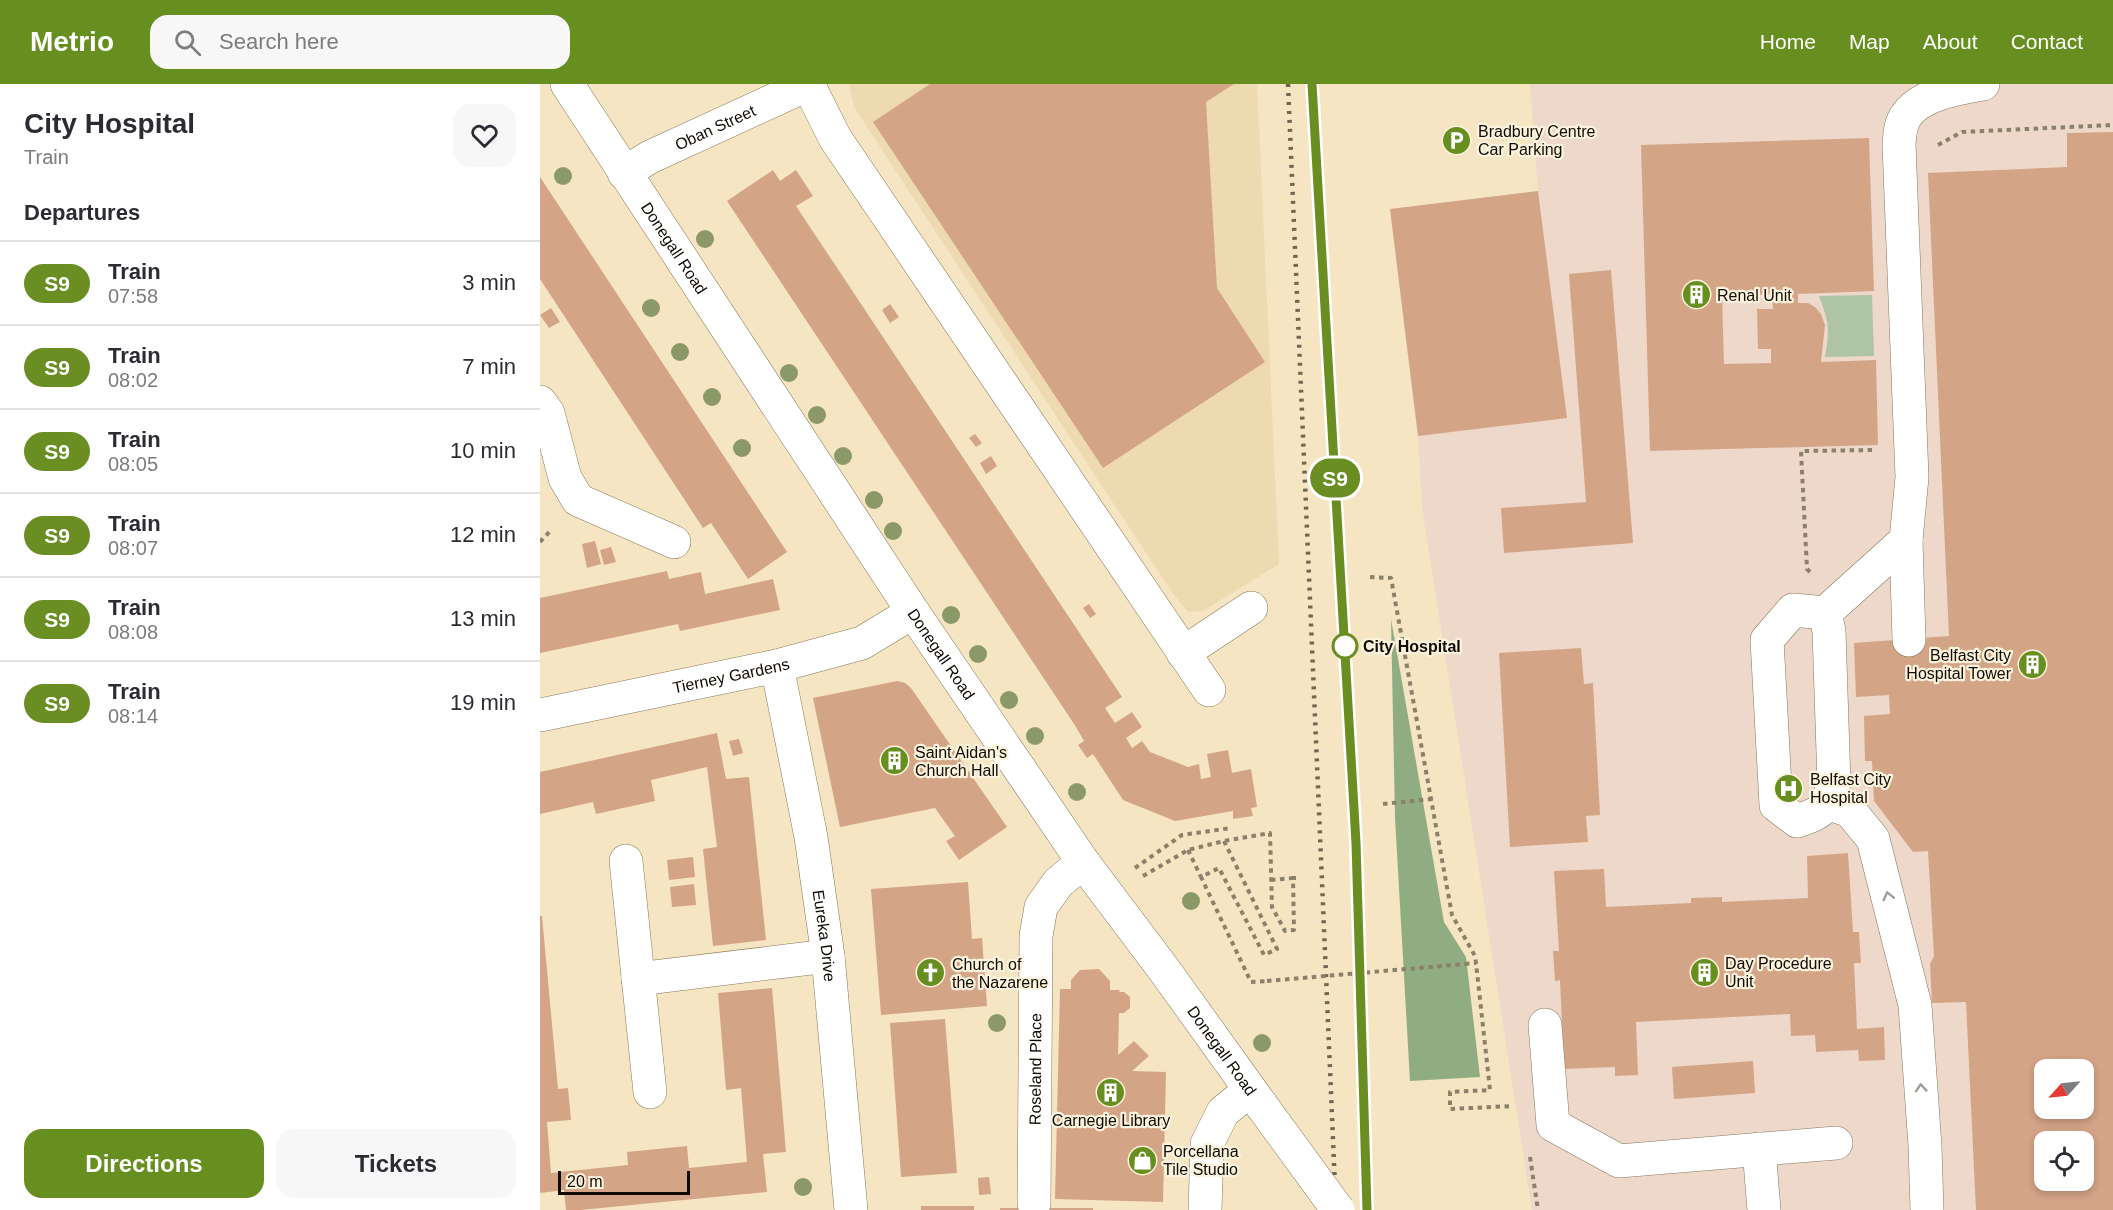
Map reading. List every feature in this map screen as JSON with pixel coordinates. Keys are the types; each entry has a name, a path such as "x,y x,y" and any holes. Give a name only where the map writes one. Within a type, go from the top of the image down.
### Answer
{"street":[{"name":"Donegall Road","path":"567,84 913,612 1083,862 1338,1210"},
{"name":"Oban Street","path":"624,173 650,157 808,84"},
{"path":"808,84 836,138 1209,690"},
{"path":"1909,640 1906,540 1912,477 1899,144 1901,128 1906,115 1922,101 1956,88 1983,84"},
{"path":"540,402 548,413 565,478 578,500 674,542"},
{"path":"1825,613 1829,631 1834,783 1827,803 1819,813 1797,821 1776,805 1767,640 1793,610 1825,613 1906,540"},
{"path":"1183,653 1251,608"},
{"name":"Tierney Gardens","path":"540,715 777,666 862,643 913,612"},
{"name":"Eureka Drive","path":"777,666 811,837 828,956 851,1210"},
{"path":"1827,803 1850,811 1873,838 1915,1005 1927,1210"},
{"path":"626,861 650,1092"},
{"name":"Roseland Place","path":"1034,1194 1036,936 1041,907 1059,883 1083,862"},
{"path":"638,979 828,956"},
{"path":"1545,1025 1553,1125 1619,1161 1836,1143"},
{"path":"1205,1210 1207,1144 1223,1112 1256,1098"},
{"path":"1759,1149 1764,1210"}],"path":[{"path":"1934,147 1962,132 2113,125"},
{"path":"1370,577 1391,578 1452,915 1475,956 1490,1090 1450,1092 1450,1109 1522,1106"},
{"path":"1383,804 1432,799"},
{"path":"1107,893 1182,835 1232,828"},
{"path":"1107,893 1188,850 1270,833 1271,880 1272,907 1286,931 1294,930 1295,878 1271,880"},
{"path":"1201,877 1219,868 1264,955 1276,949 1224,841"},
{"path":"1188,850 1251,982 1476,963"},
{"path":"1529,1152 1538,1210"}],"shaded area":[{"path":"849,84 1257,84 1279,564 1203,611 1188,612 1174,595 1088,465 854,107"},
{"name":"Belfast City Hospital","path":"1530,84 2113,84 2113,1210 1532,1210 1422,507 1418,436 1390,209 1538,191"}],"green space":[{"path":"1872,295 1874,356 1825,357 1828,326 1819,296"},
{"path":"1391,619 1444,922 1466,957 1480,1077 1410,1081 1395,818"}],"building":[{"path":"930,84 1234,84 1206,102 1217,288 1265,362 1103,468 873,122"},
{"name":"Belfast City Hospital Tower","path":"2113,132 2113,1210 1976,1210 1966,1002 1932,1003 1930,964 1934,956 1928,851 1913,852 1874,801 1872,761 1865,761 1864,716 1890,714 1889,695 1856,697 1854,643 1949,636 1928,173 2067,167 2067,133"},
{"name":"Renal Unit","path":"1869,138 1874,291 1798,294 1798,303 1808,303 1821,314 1825,325 1821,362 1876,360 1878,445 1650,451 1641,145","holes":["1772,294 1773,309 1757,309 1758,349 1771,349 1771,363 1724,364 1722,296"]},
{"path":"773,170 780,181 796,170 813,196 796,206 1122,697 1105,708 1115,723 1132,712 1142,727 1126,738 1132,748 1142,741 1150,752 1188,767 1199,764 1201,779 1211,777 1207,754 1228,750 1232,773 1251,769 1257,807 1251,808 1253,816 1233,819 1233,811 1175,821 1123,800 1093,754 1087,758 1078,745 1084,741 1076,727 727,201"},
{"path":"540,177 787,552 748,579 711,523 703,528 540,279"},
{"path":"1538,191 1567,418 1418,436 1390,209"},
{"path":"1611,270 1633,543 1504,553 1501,508 1586,502 1569,274"},
{"path":"890,304 899,317 890,323 882,310"},
{"path":"551,308 560,322 549,328 540,315"},
{"path":"975,434 982,443 976,447 969,438"},
{"path":"991,456 997,466 986,474 980,463"},
{"path":"595,541 601,564 587,568 582,544"},
{"path":"611,547 616,562 604,565 600,550"},
{"path":"667,571 669,579 701,572 705,594 773,579 780,610 680,631 678,624 540,653 540,598"},
{"path":"1089,604 1096,614 1090,618 1083,608"},
{"path":"1581,648 1584,684 1593,683 1600,815 1586,816 1588,842 1510,847 1499,653"},
{"name":"Saint Aidan's Church Hall","path":"897,681 911,688 1007,827 959,860 946,841 955,836 935,808 840,827 813,698"},
{"path":"717,733 726,779 749,777 766,940 713,946 703,849 717,847 707,767 651,780 655,801 596,814 593,802 540,814 540,772"},
{"path":"739,739 743,753 733,756 729,741"},
{"name":"Day Procedure Unit","path":"1848,853 1853,932 1859,932 1861,963 1854,963 1857,1029 1884,1027 1885,1060 1859,1061 1858,1050 1816,1052 1815,1035 1791,1036 1790,1014 1636,1022 1638,1075 1615,1076 1615,1067 1564,1069 1560,980 1555,981 1553,951 1559,951 1554,871 1604,869 1606,907 1691,903 1691,898 1722,897 1722,902 1808,898 1807,856"},
{"path":"693,857 695,877 669,880 667,860"},
{"name":"Church of the Nazarene","path":"968,882 972,939 982,938 987,1006 881,1015 871,889"},
{"path":"694,884 696,905 672,907 670,887"},
{"path":"540,916 542,916 558,1089 568,1088 571,1120 547,1122 551,1173 628,1165 627,1152 687,1146 689,1168 747,1162 741,1088 726,1090 718,993 772,988 786,1152 763,1154 767,1192 580,1210 566,1210 564,1190 540,1193"},
{"name":"Carnegie Library","path":"1099,969 1110,981 1110,990 1120,990 1119,992 1124,992 1130,997 1130,1008 1124,1013 1119,1013 1118,1055 1134,1041 1149,1056 1132,1071 1166,1072 1163,1202 1055,1199 1060,989 1071,989 1071,980 1080,970"},
{"path":"945,1019 957,1173 901,1177 890,1023"},
{"path":"1753,1061 1755,1093 1674,1099 1672,1067"},
{"path":"989,1177 991,1194 979,1195 978,1178"},
{"path":"921,1206 974,1206 974,1210 921,1210"},
{"path":"1000,1208 1093,1208 1093,1210 1000,1210"}],"railway":[{"path":"1288,84 1336,1210"},
{"path":"1312,84 1356,843 1367,1210"}],"train":[{"name":"S9","path":"1312,84 1356,843 1367,1210"}],"place":[{"name":"Bradbury Centre Car Parking","path":"1457,140"},
{"name":"Renal Unit","path":"1696,295"},
{"name":"City Hospital","path":"1345,646"},
{"name":"Belfast City Hospital Tower","path":"2032,664"},
{"name":"Saint Aidan's Church Hall","path":"894,761"},
{"name":"Belfast City Hospital","path":"1789,788"},
{"name":"Day Procedure Unit","path":"1704,972"},
{"name":"Church of the Nazarene","path":"931,973"},
{"name":"Carnegie Library","path":"1111,1092"},
{"name":"Porcellana Tile Studio","path":"1142,1160"}]}
